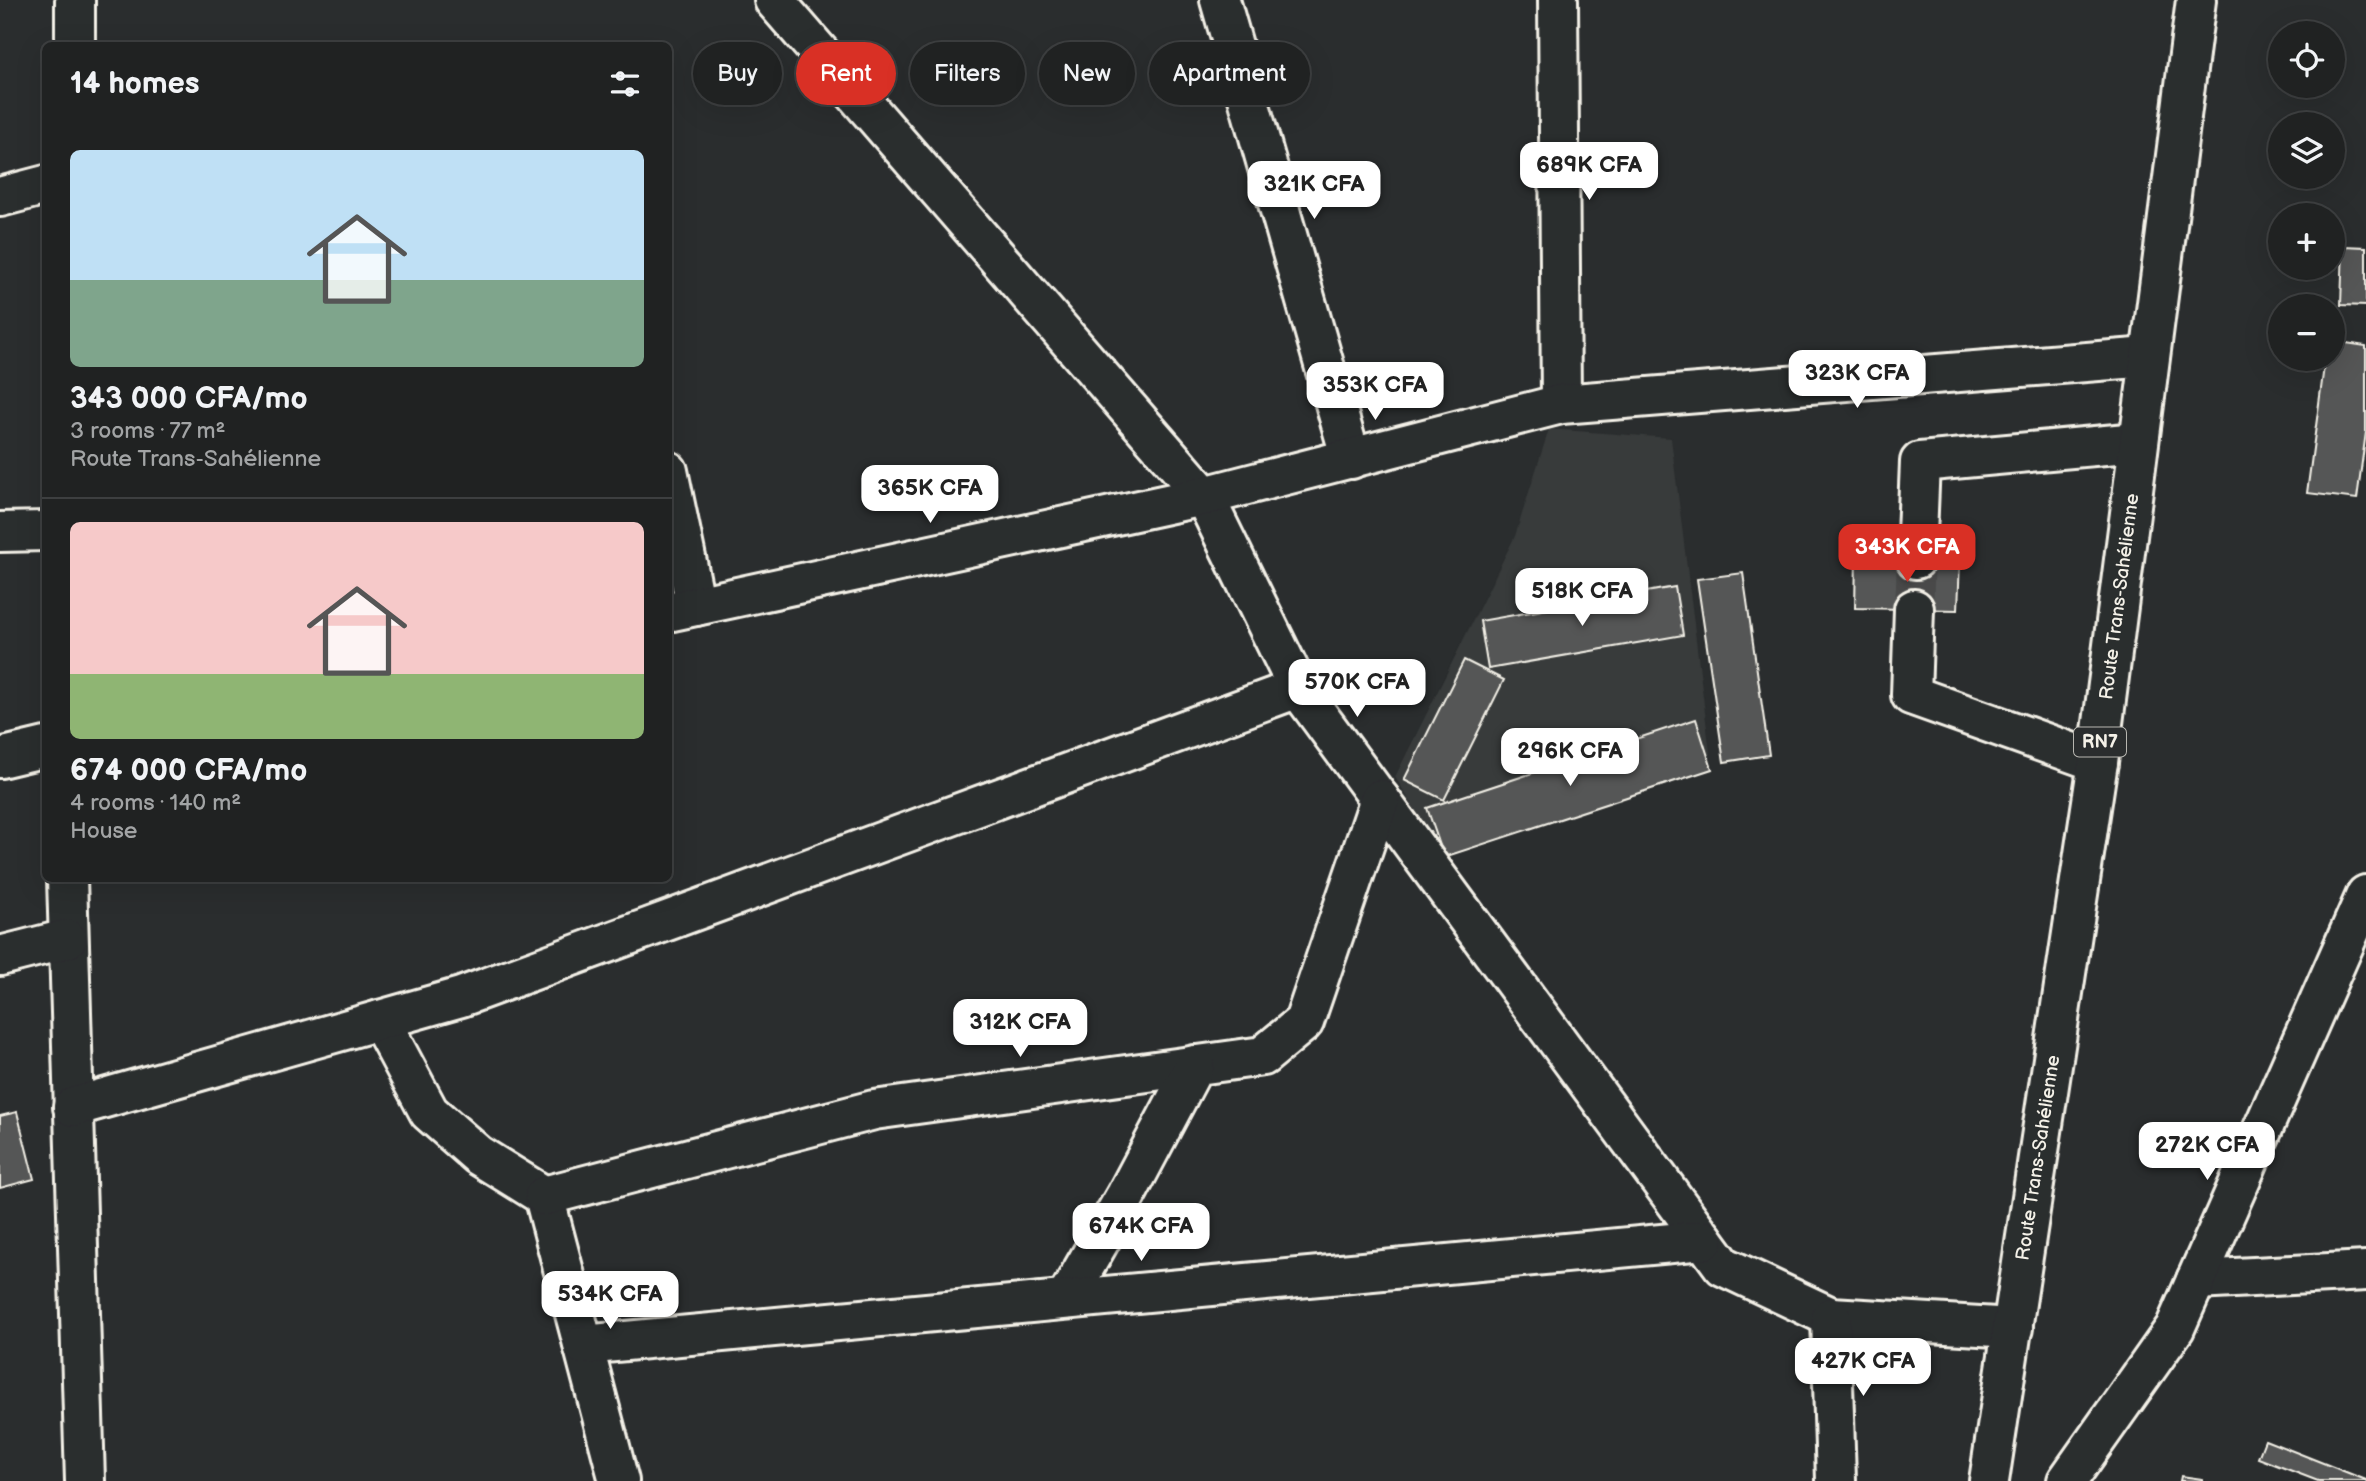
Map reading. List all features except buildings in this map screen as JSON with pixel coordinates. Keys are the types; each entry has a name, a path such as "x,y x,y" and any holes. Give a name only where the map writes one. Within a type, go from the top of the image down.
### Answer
{"main road":[{"path":"75,0 75,42"},
{"path":"774,0 1204,496 1298,688 1723,1266 1832,1317 2013,1328"},
{"path":"1220,0 1351,459"},
{"path":"1558,0 1561,404"},
{"name":"Route Trans-Sahélienne","path":"1989,1481 2098,762 2196,0"},
{"path":"0,197 42,186"},
{"path":"672,510 682,609 1204,496 1561,404 2149,357"},
{"path":"1916,559 1920,462 2138,442"},
{"path":"0,532 42,531"},
{"path":"1914,609 1911,695 2098,762"},
{"path":"73,1107 461,997 1298,688"},
{"path":"0,758 42,748"},
{"path":"544,1196 874,1110 1263,1056 1304,1023 1380,799"},
{"path":"67,882 85,1481"},
{"path":"2067,1481 2175,1328 2363,905"},
{"path":"0,956 67,939"},
{"path":"380,1020 429,1112 478,1155 544,1196 619,1481"},
{"path":"1066,1299 1126,1195 1195,1065"},
{"path":"583,1345 1704,1240"},
{"path":"2196,1280 2366,1271"},
{"path":"1832,1317 1836,1481"}],"shaded area":[{"path":"1549,429 1671,438 1712,769 1444,857 1395,777 1515,536"}],"tunnel":[{"path":"1914,609 1916,559"}]}
